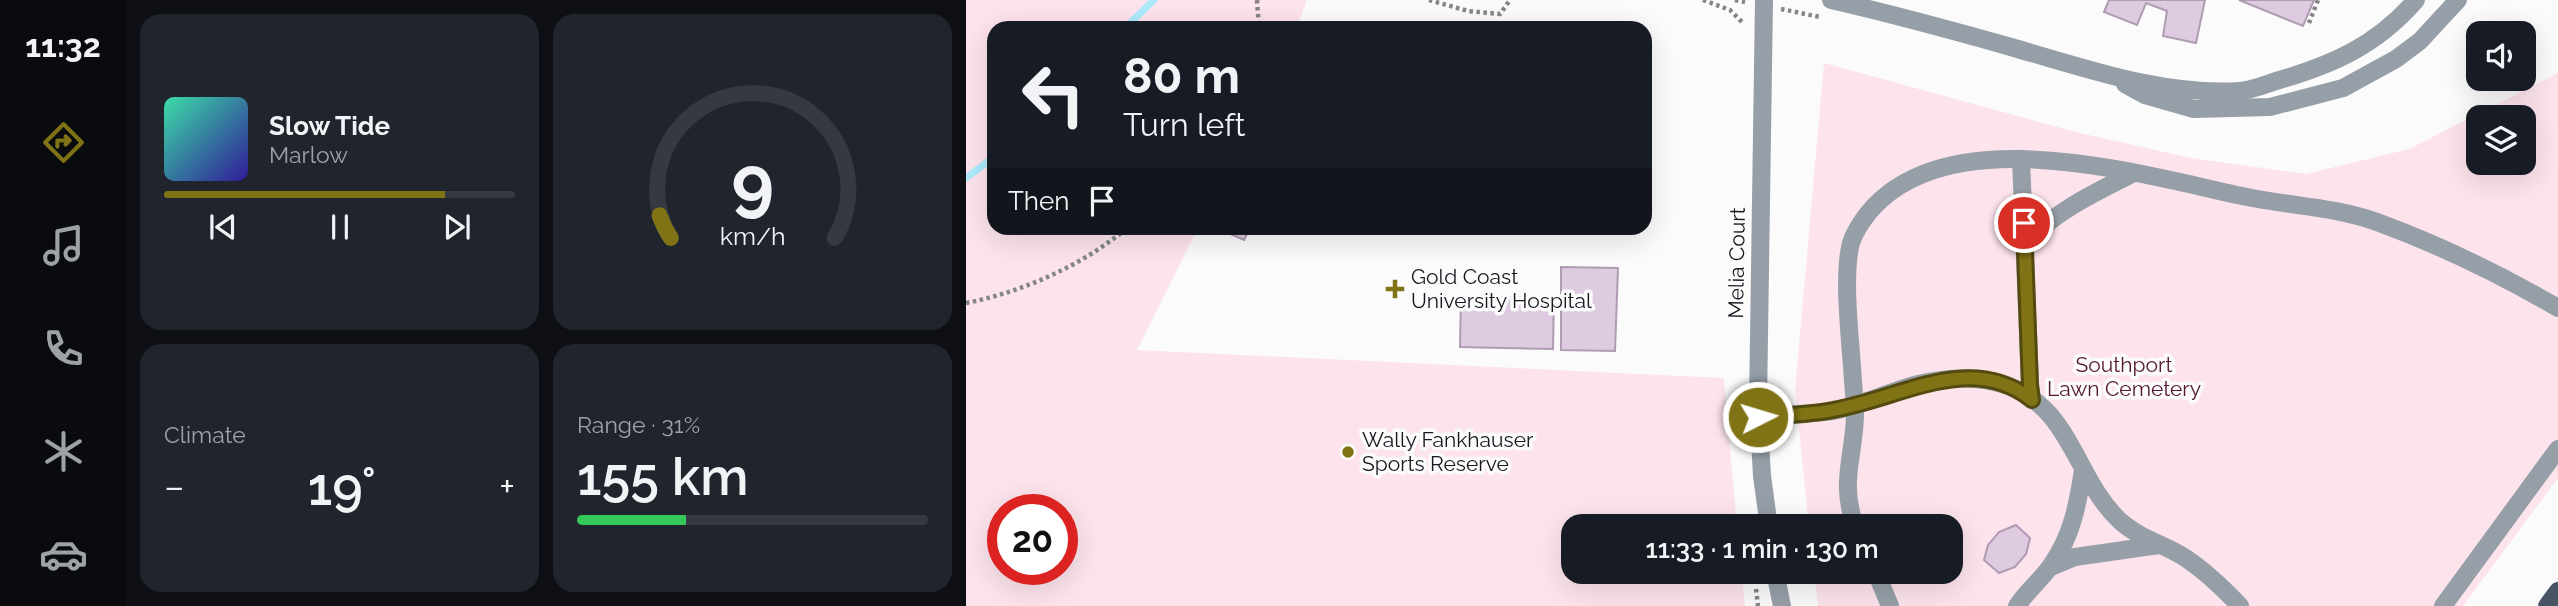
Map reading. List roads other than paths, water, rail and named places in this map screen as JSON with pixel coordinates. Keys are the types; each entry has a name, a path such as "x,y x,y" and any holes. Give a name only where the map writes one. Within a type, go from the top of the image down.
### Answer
{"main road":[{"path":"2547,606 2558,591"}],"street":[{"name":"Melia Court","path":"1764,0 1758,417 1767,514"},
{"path":"1831,0 1923,21 2113,76 2192,91 2242,91 2307,72 2364,47 2406,12 2416,0"},
{"path":"2113,76 2145,95 2194,109 2270,107 2343,88 2396,59 2420,41 2458,0"},
{"path":"2021,159 2032,400"},
{"path":"1851,514 1846,482 1855,406 1848,275 1851,242 1863,220 1887,193 1915,177 1960,163 2054,160 2253,199 2328,209 2374,221 2426,241 2558,308"},
{"path":"2024,244 2044,223 2132,174"},
{"path":"1758,417 1835,410 1917,385 1944,380 1977,379 2006,383 2049,414 2068,440 2089,483 2119,520 2138,535 2183,557 2211,578 2239,606"},
{"path":"2443,606 2558,449"},
{"path":"2051,567 2067,540 2083,470"},
{"path":"2017,606 2038,578 2051,567 2075,557 2159,545"},
{"path":"1777,584 1782,606"},
{"path":"1882,584 1890,606"}],"waterway":[{"path":"1132,21 1154,0"},
{"path":"966,178 987,162"}],"place":[{"name":"Gold Coast University Hospital","path":"1395,289"},
{"name":"Wally Fankhauser Sports Reserve","path":"1348,452"}],"park label":[{"name":"Southport Lawn Cemetery","path":"2124,377"}]}
